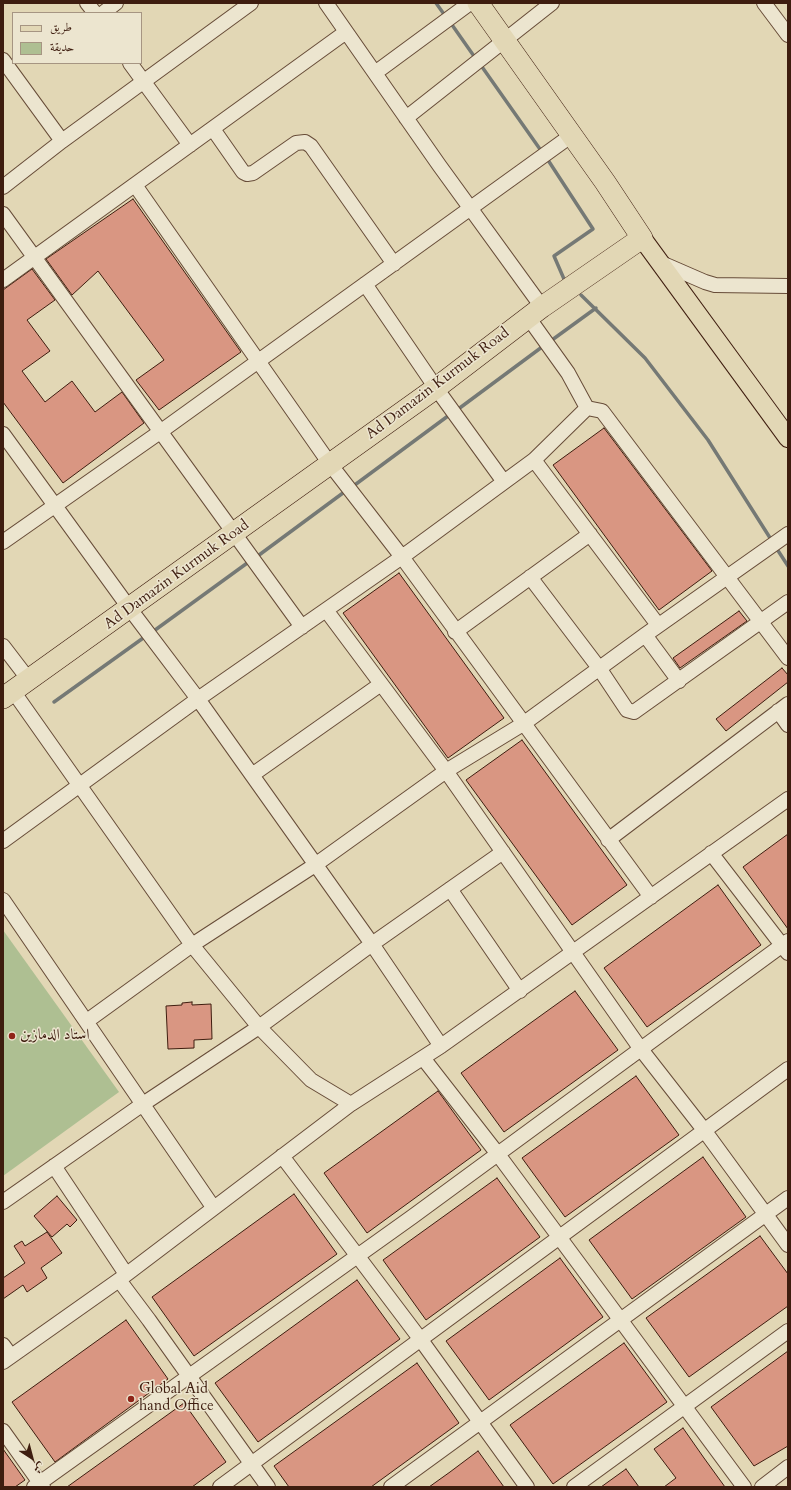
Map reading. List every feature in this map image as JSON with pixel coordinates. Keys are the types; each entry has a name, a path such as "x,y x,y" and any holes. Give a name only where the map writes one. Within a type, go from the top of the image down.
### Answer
{"highway":[{"path":"478,3 572,135 642,238"},
{"name":"Ad Damazin Kurmuk Road","path":"15,690 130,609 436,388 535,312 642,238"}],"main road":[{"path":"642,238 788,438"}],"street":[{"path":"87,3 94,12"},
{"path":"104,12 116,3"},
{"path":"3,187 62,141 251,3"},
{"path":"326,3 471,208 535,312 587,408 602,411 788,658"},
{"path":"375,73 470,3"},
{"path":"406,118 552,3"},
{"path":"764,3 788,36"},
{"path":"3,280 346,32"},
{"path":"3,60 62,141"},
{"path":"131,64 190,145"},
{"path":"213,129 243,172 247,174 253,173 296,143 305,142 311,146 394,264"},
{"path":"3,542 160,432 572,135"},
{"path":"135,185 330,464 402,557 651,897"},
{"path":"3,214 33,258 235,533 302,627"},
{"path":"659,262 715,285 788,286"},
{"path":"365,284 436,388 504,482"},
{"path":"3,841 198,699 402,557 534,460 587,408"},
{"path":"3,434 130,609 198,699 372,944 441,1046"},
{"path":"534,460 658,626"},
{"path":"456,632 590,534"},
{"path":"87,1021 192,945 315,865 446,771 523,724 645,635 728,578 788,534"},
{"path":"530,577 599,668 630,712 638,711 788,602"},
{"path":"326,610 446,771 640,1048 704,1130 788,1245"},
{"path":"645,635 679,681"},
{"path":"3,646 15,690 192,945 259,1027 311,1080 351,1104"},
{"path":"252,776 381,684"},
{"path":"608,840 783,708 788,725"},
{"path":"3,1345 7,1359 122,1277 351,1104 441,1046 520,991 788,799"},
{"path":"3,1202 143,1104 259,1027 372,944 503,852"},
{"path":"3,1430 39,1486 640,1048 786,946 711,853"},
{"path":"450,889 520,991"},
{"path":"3,900 213,1207"},
{"path":"423,1058 497,1153 744,1487"},
{"path":"220,1487 788,1069"},
{"path":"282,1156 356,1256 421,1340 527,1487"},
{"path":"54,1166 149,1320 268,1487"},
{"path":"391,1487 788,1198"},
{"path":"574,1487 788,1331"},
{"path":"762,1487 788,1467"}],"green space":[{"path":"3,930 119,1092 3,1176"}],"building":[{"path":"133,199 241,352 159,410 136,380 164,360 98,271 72,295 46,259"},
{"path":"32,269 55,300 27,320 50,351 22,371 45,402 72,381 95,412 122,392 144,423 63,483 3,402 3,290"},
{"path":"604,428 712,571 659,610 553,465"},
{"path":"399,573 504,718 448,758 343,613"},
{"path":"739,611 747,621 680,668 673,658"},
{"path":"782,668 788,675 788,682 726,731 716,719"},
{"path":"522,740 627,885 572,925 466,780"},
{"path":"788,834 788,929 743,867"},
{"path":"718,885 761,945 647,1027 604,968"},
{"path":"575,991 618,1050 504,1132 461,1073"},
{"path":"192,1002 192,1005 211,1004 212,1039 194,1040 194,1048 168,1049 166,1006 182,1005 182,1003"},
{"path":"636,1076 679,1135 565,1217 522,1158"},
{"path":"438,1091 481,1150 367,1233 324,1173"},
{"path":"703,1157 746,1217 632,1299 589,1240"},
{"path":"497,1178 540,1237 426,1320 383,1260"},
{"path":"294,1194 337,1254 194,1356 152,1297"},
{"path":"57,1196 77,1220 70,1227 67,1224 52,1237 34,1216"},
{"path":"47,1232 62,1253 41,1268 47,1278 27,1292 23,1285 3,1299 3,1278 25,1263 14,1246 22,1241 25,1246"},
{"path":"760,1236 788,1274 788,1306 689,1377 646,1318"},
{"path":"560,1258 603,1317 489,1400 446,1341"},
{"path":"357,1280 400,1339 258,1442 215,1383"},
{"path":"126,1320 168,1379 55,1462 12,1402"},
{"path":"624,1343 667,1402 553,1484 510,1425"},
{"path":"788,1351 788,1446 754,1466 711,1407"},
{"path":"417,1363 459,1423 371,1487 289,1487 274,1466"},
{"path":"184,1403 226,1462 192,1487 67,1487"},
{"path":"683,1428 725,1487 664,1487 676,1478 654,1449"},
{"path":"3,1449 25,1480 15,1487 3,1487"},
{"path":"478,1451 504,1487 429,1487 450,1472"},
{"path":"626,1469 639,1487 601,1487"}],"waterway":[{"path":"436,3 446,17"},
{"path":"450,22 476,59"},
{"path":"480,64 542,152"},
{"path":"546,157 593,229 554,256 564,279"},
{"path":"581,295 645,358 708,440 772,541"},
{"path":"552,340 596,308"},
{"path":"457,410 542,347"},
{"path":"352,487 452,413"},
{"path":"255,558 347,490"},
{"path":"775,546 788,566"},
{"path":"151,633 250,561"},
{"path":"54,702 146,636"}],"place":[{"name":"استاد الدمازين","path":"12,1036"},
{"name":"Global Aid hand Office","path":"131,1399"}]}
